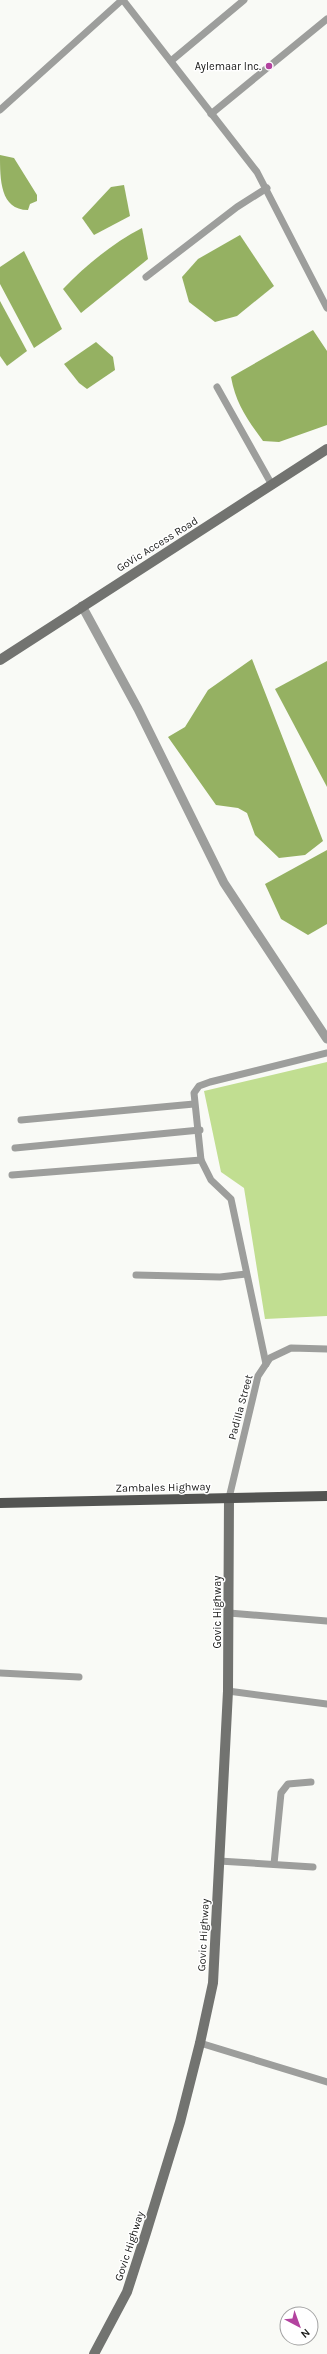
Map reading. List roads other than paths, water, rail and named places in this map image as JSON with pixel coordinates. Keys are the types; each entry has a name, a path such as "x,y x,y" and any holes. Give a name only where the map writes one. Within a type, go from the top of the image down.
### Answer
{"main road":[{"name":"GoVic Access Road","path":"0,660 327,449"},
{"name":"Zambales Highway","path":"0,1503 327,1496"},
{"name":"Govic Highway","path":"94,2354 127,2292 180,2122 200,2044 213,1983 228,1691 229,1498"}],"street":[{"path":"0,110 122,0 257,172 267,188 327,308"},
{"path":"171,61 244,0"},
{"path":"212,114 327,18"},
{"path":"146,277 236,207 267,188"},
{"path":"217,387 272,485"},
{"path":"82,606 138,709 224,883 327,1039"},
{"path":"266,1364 231,1200 211,1180 202,1160 200,1130 194,1104 194,1093 199,1086 327,1053"},
{"path":"20,1120 194,1104"},
{"path":"15,1148 200,1130"},
{"path":"12,1175 202,1160"},
{"path":"136,1275 220,1277 246,1274"},
{"name":"Padilla Street","path":"229,1498 258,1376 270,1358 291,1348 327,1349"},
{"path":"229,1613 327,1621"},
{"path":"0,1673 79,1678"},
{"path":"228,1691 327,1704"},
{"path":"274,1864 281,1793 288,1784 311,1782"},
{"path":"219,1862 314,1867"},
{"path":"200,2044 327,2082"}],"place":[{"name":"Aylemaar Inc.","path":"269,66"}]}
